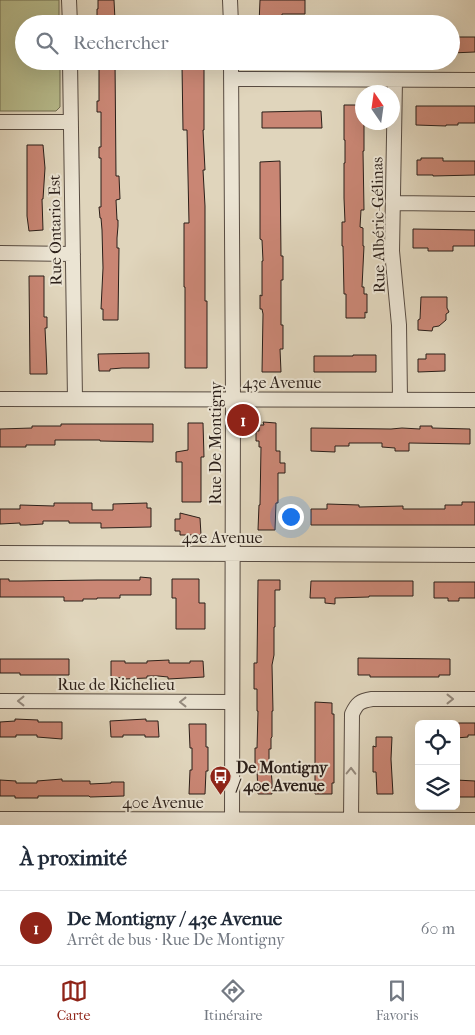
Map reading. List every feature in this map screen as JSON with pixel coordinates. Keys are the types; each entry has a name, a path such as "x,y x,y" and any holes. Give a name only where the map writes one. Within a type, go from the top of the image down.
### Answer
{"street":[{"path":"69,0 70,15"},
{"path":"230,0 231,15"},
{"name":"Rue Ontario Est","path":"70,70 75,399"},
{"name":"Rue De Montigny","path":"231,70 233,399 232,822"},
{"path":"231,79 475,80"},
{"name":"Rue Albéric-Gélinas","path":"394,80 392,251 399,325 400,399"},
{"path":"0,122 71,122"},
{"path":"393,203 475,204"},
{"path":"0,254 73,254"},
{"name":"43e Avenue","path":"0,398 475,400"},
{"name":"42e Avenue","path":"0,553 475,555"},
{"path":"351,820 352,714 356,706 363,700 372,698 475,699"},
{"name":"Rue de Richelieu","path":"0,701 232,702"},
{"name":"40e Avenue","path":"0,819 232,822 475,820"}],"green space":[{"path":"0,0 59,0 59,15 15,15 15,70 60,70 60,107 56,111 0,111"}],"building":[{"path":"98,0 114,0 115,15 97,15"},
{"path":"260,0 305,0 305,14 259,15"},
{"path":"460,37 475,37 475,52 460,53"},
{"path":"99,70 115,70 116,176 119,176 120,199 116,200 118,220 117,248 119,248 118,320 103,320 103,309 101,309 103,268 99,207 101,207 101,158 99,158 99,147 101,147 101,112 97,112 97,101 99,101"},
{"path":"182,70 204,70 203,130 205,170 203,170 207,368 185,368 184,223 189,223 187,130 183,130"},
{"path":"344,105 355,105 355,130 364,130 364,210 361,210 360,227 363,228 364,246 362,287 364,287 364,294 367,294 367,313 365,312 365,318 346,318 342,246 342,222 345,222"},
{"path":"416,106 475,106 475,123 458,123 458,125 446,126 416,125"},
{"path":"321,111 322,128 262,128 262,112"},
{"path":"27,145 43,145 45,168 42,199 43,230 29,231 27,216"},
{"path":"421,158 443,158 443,161 475,161 475,175 417,175 417,160 421,160"},
{"path":"280,161 281,256 283,256 281,325 283,325 283,349 280,349 281,372 262,372 263,314 262,309 260,309 260,295 262,296 263,261 262,240 260,239 260,162"},
{"path":"413,229 475,230 475,246 453,246 453,251 428,251 428,248 413,248"},
{"path":"29,276 44,276 44,317 47,317 47,328 45,328 47,374 30,374"},
{"path":"421,297 447,297 449,312 446,314 446,320 439,326 433,327 432,331 418,330"},
{"path":"149,353 149,368 122,368 99,371 98,354"},
{"path":"426,354 445,354 445,371 418,372 418,359 426,359"},
{"path":"376,355 376,372 314,372 314,356"},
{"path":"263,422 276,423 276,451 280,451 280,463 285,463 285,473 278,473 278,503 276,503 275,530 258,530 261,447 259,447 259,441 256,441 256,431 259,431 259,425 264,425"},
{"path":"188,423 203,423 204,457 201,457 201,502 182,502 182,462 176,462 176,452 188,450"},
{"path":"61,424 153,424 153,442 55,440 55,445 0,447 0,429 61,426"},
{"path":"420,426 470,429 470,444 409,443 409,451 395,451 395,448 382,447 382,443 349,443 349,446 335,446 335,452 311,451 311,428 420,429"},
{"path":"462,502 475,502 475,525 311,525 311,509 327,509 327,504 359,505 359,507 403,506 403,509 445,509 445,505 462,505"},
{"path":"54,503 92,503 92,510 113,510 113,504 147,503 147,508 151,508 151,527 101,528 101,523 69,523 69,521 43,521 43,524 26,525 20,525 20,523 0,524 0,509 20,509 20,505 54,506"},
{"path":"180,513 200,518 201,535 180,535 180,531 175,531 175,519 180,519"},
{"path":"140,577 151,578 151,595 120,595 120,598 83,599 83,601 64,601 64,597 0,597 0,579 9,579 9,581 140,580"},
{"path":"172,579 199,579 199,603 205,603 205,629 176,629 176,598 172,598"},
{"path":"258,580 280,580 280,590 275,590 274,655 272,665 273,711 269,770 271,770 272,794 258,794 257,770 255,770 258,711 257,689 254,689 254,663 257,663"},
{"path":"311,581 413,581 413,596 335,598 335,604 325,603 325,598 310,598"},
{"path":"434,582 475,582 475,598 459,598 459,601 448,601 448,598 434,598"},
{"path":"358,658 450,659 450,675 439,675 439,677 370,677 370,675 358,675"},
{"path":"0,659 69,659 69,675 0,673"},
{"path":"169,660 169,663 203,661 204,677 168,679 168,677 147,676 147,678 124,679 111,677 111,661 147,663 147,661"},
{"path":"315,702 332,703 332,714 334,714 334,783 332,783 332,794 315,794"},
{"path":"15,719 38,720 38,722 62,722 62,739 37,737 37,735 0,737 0,722 15,721"},
{"path":"146,719 146,721 158,721 159,737 123,735 123,737 111,737 110,721"},
{"path":"460,723 475,723 475,735 468,735 468,737 460,738"},
{"path":"189,724 206,724 208,771 206,771 205,794 189,794 192,748 190,748"},
{"path":"376,737 392,737 393,794 377,794 376,772 373,772 373,746 376,747"},
{"path":"62,779 62,781 90,781 90,784 124,782 124,796 38,796 38,798 15,798 15,796 0,796 0,780 16,781 16,783 37,783 37,781"},
{"path":"460,780 475,781 475,797 460,797"}],"place":[{"name":"De Montigny / 43e Avenue","path":"243,420"},
{"name":"De Montigny / 40e Avenue","path":"220,795"}]}
